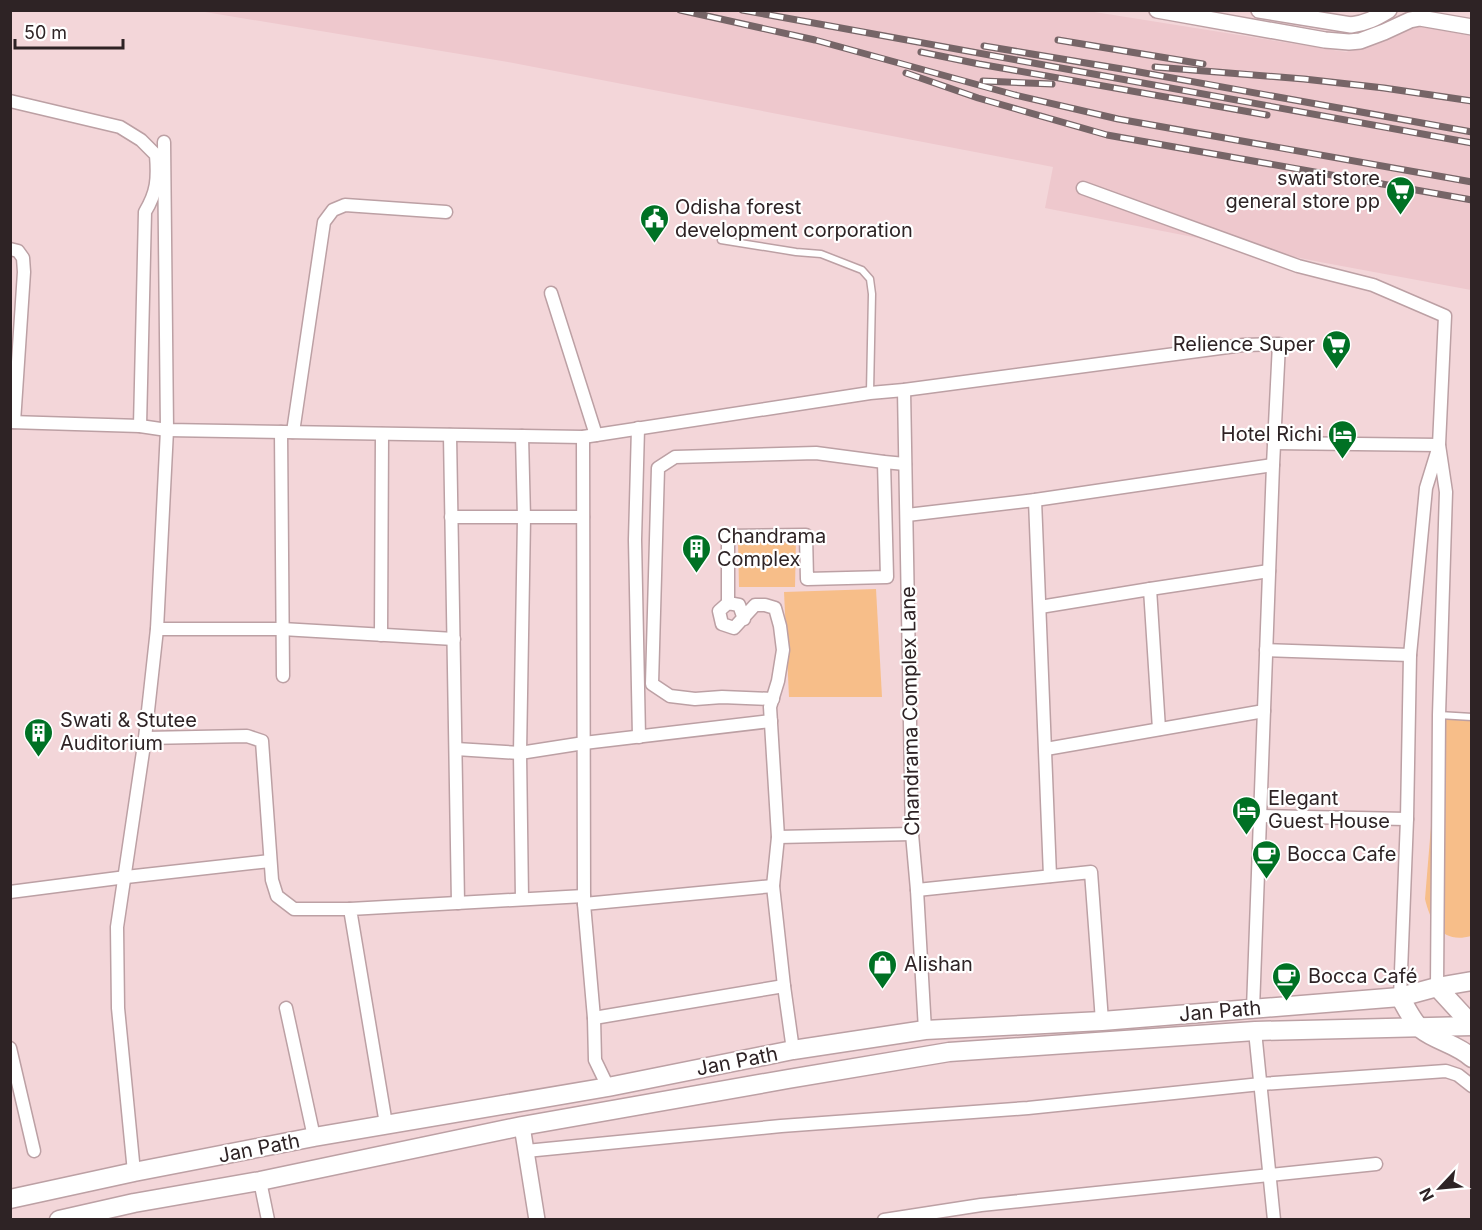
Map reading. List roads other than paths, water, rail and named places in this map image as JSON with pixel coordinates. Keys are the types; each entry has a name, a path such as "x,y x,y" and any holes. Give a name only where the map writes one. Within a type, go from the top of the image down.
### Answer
{"main road":[{"name":"Jan Path","path":"10,1199 314,1137 608,1087 793,1050 925,1030 1102,1021 1400,997 1472,981"},
{"path":"1437,987 1472,1026"},
{"path":"1400,997 1419,1027 1472,1058"},
{"name":"Jan Path","path":"59,1220 522,1126 788,1078 949,1052 1255,1031 1472,1026"}],"street":[{"path":"1157,10 1325,40 1349,42 1372,37 1410,20 1420,18 1472,27"},
{"path":"1259,10 1351,25 1363,24 1389,10"},
{"path":"10,101 120,127 141,140 156,155 158,175 153,199 145,212 140,426"},
{"path":"134,1172 118,1008 117,927 145,738 157,629 167,430 164,142"},
{"path":"1083,188 1298,266 1373,285 1445,316 1439,445 1446,492 1439,715 1437,987"},
{"path":"283,676 287,432 324,222 333,210 345,205 446,212"},
{"path":"10,249 18,251 22,258 24,272 12,422 140,426 167,430 589,436 870,393 1243,345 1279,344 1253,1008"},
{"path":"550,293 589,436 583,517 584,900 594,1018 595,1059 608,1087"},
{"name":"Chandrama Complex Lane","path":"904,390 912,834 925,1030"},
{"path":"638,428 634,540 639,737"},
{"path":"381,635 382,434"},
{"path":"450,435 458,903"},
{"path":"522,436 524,518 520,753 522,899"},
{"path":"1274,443 1439,445"},
{"path":"1400,997 1410,655 1426,488 1439,445"},
{"path":"773,699 722,697 695,699 670,696 652,684 658,468 675,457 804,453 905,464"},
{"path":"793,1050 773,886 778,837 770,707 778,681 783,650 780,626 775,609 765,605 755,605 734,628 722,624 719,611 728,603 728,536 806,535 807,579 887,577 884,462"},
{"path":"907,515 1035,500 1273,465"},
{"path":"1035,500 1050,876"},
{"path":"451,518 583,517"},
{"path":"1040,607 1269,571"},
{"path":"1150,589 1159,729"},
{"path":"728,603 739,605 744,619"},
{"path":"157,629 282,629 454,639"},
{"path":"1266,650 1410,655"},
{"path":"1046,749 1264,711"},
{"path":"456,749 520,753 584,743 771,721"},
{"path":"145,738 247,736 261,741 272,880 277,896 294,909 350,909 522,899 584,900 773,886"},
{"path":"1260,816 1407,819"},
{"path":"778,837 912,834"},
{"path":"10,892 126,876 270,861"},
{"path":"917,890 1091,872 1102,1021"},
{"path":"350,909 386,1124"},
{"path":"594,1018 784,986"},
{"path":"286,1008 314,1137"},
{"path":"1255,1031 1274,1220"},
{"path":"10,1048 34,1151"},
{"path":"526,1151 781,1126 1028,1108 1261,1084 1446,1071 1458,1075 1472,1086"},
{"path":"522,1126 537,1220"},
{"path":"884,1220 981,1205 1376,1164"},
{"path":"260,1181 268,1220"}],"lane":[{"path":"721,240 821,254 862,270 870,279 872,294 870,393"},
{"path":"1439,715 1472,717"}],"railway":[{"path":"680,10 815,40 1015,95 1118,119 1472,182"},
{"path":"742,10 1472,143"},
{"path":"1058,40 1203,64"},
{"path":"984,46 1472,132"},
{"path":"921,52 1267,115"},
{"path":"1155,67 1304,79 1472,101"},
{"path":"906,73 978,98 1107,135 1472,200"},
{"path":"983,81 1052,84"}],"place":[{"name":"swati store general store pp","path":"1401,216"},
{"name":"Odisha forest development corporation","path":"654,244"},
{"name":"Relience Super","path":"1336,370"},
{"name":"Hotel Richi","path":"1343,460"},
{"name":"Chandrama Complex","path":"696,574"},
{"name":"Swati & Stutee Auditorium","path":"39,758"},
{"name":"Elegant Guest House","path":"1247,836"},
{"name":"Bocca Cafe","path":"1266,880"},
{"name":"Alishan","path":"883,990"},
{"name":"Bocca Café","path":"1287,1002"}]}
